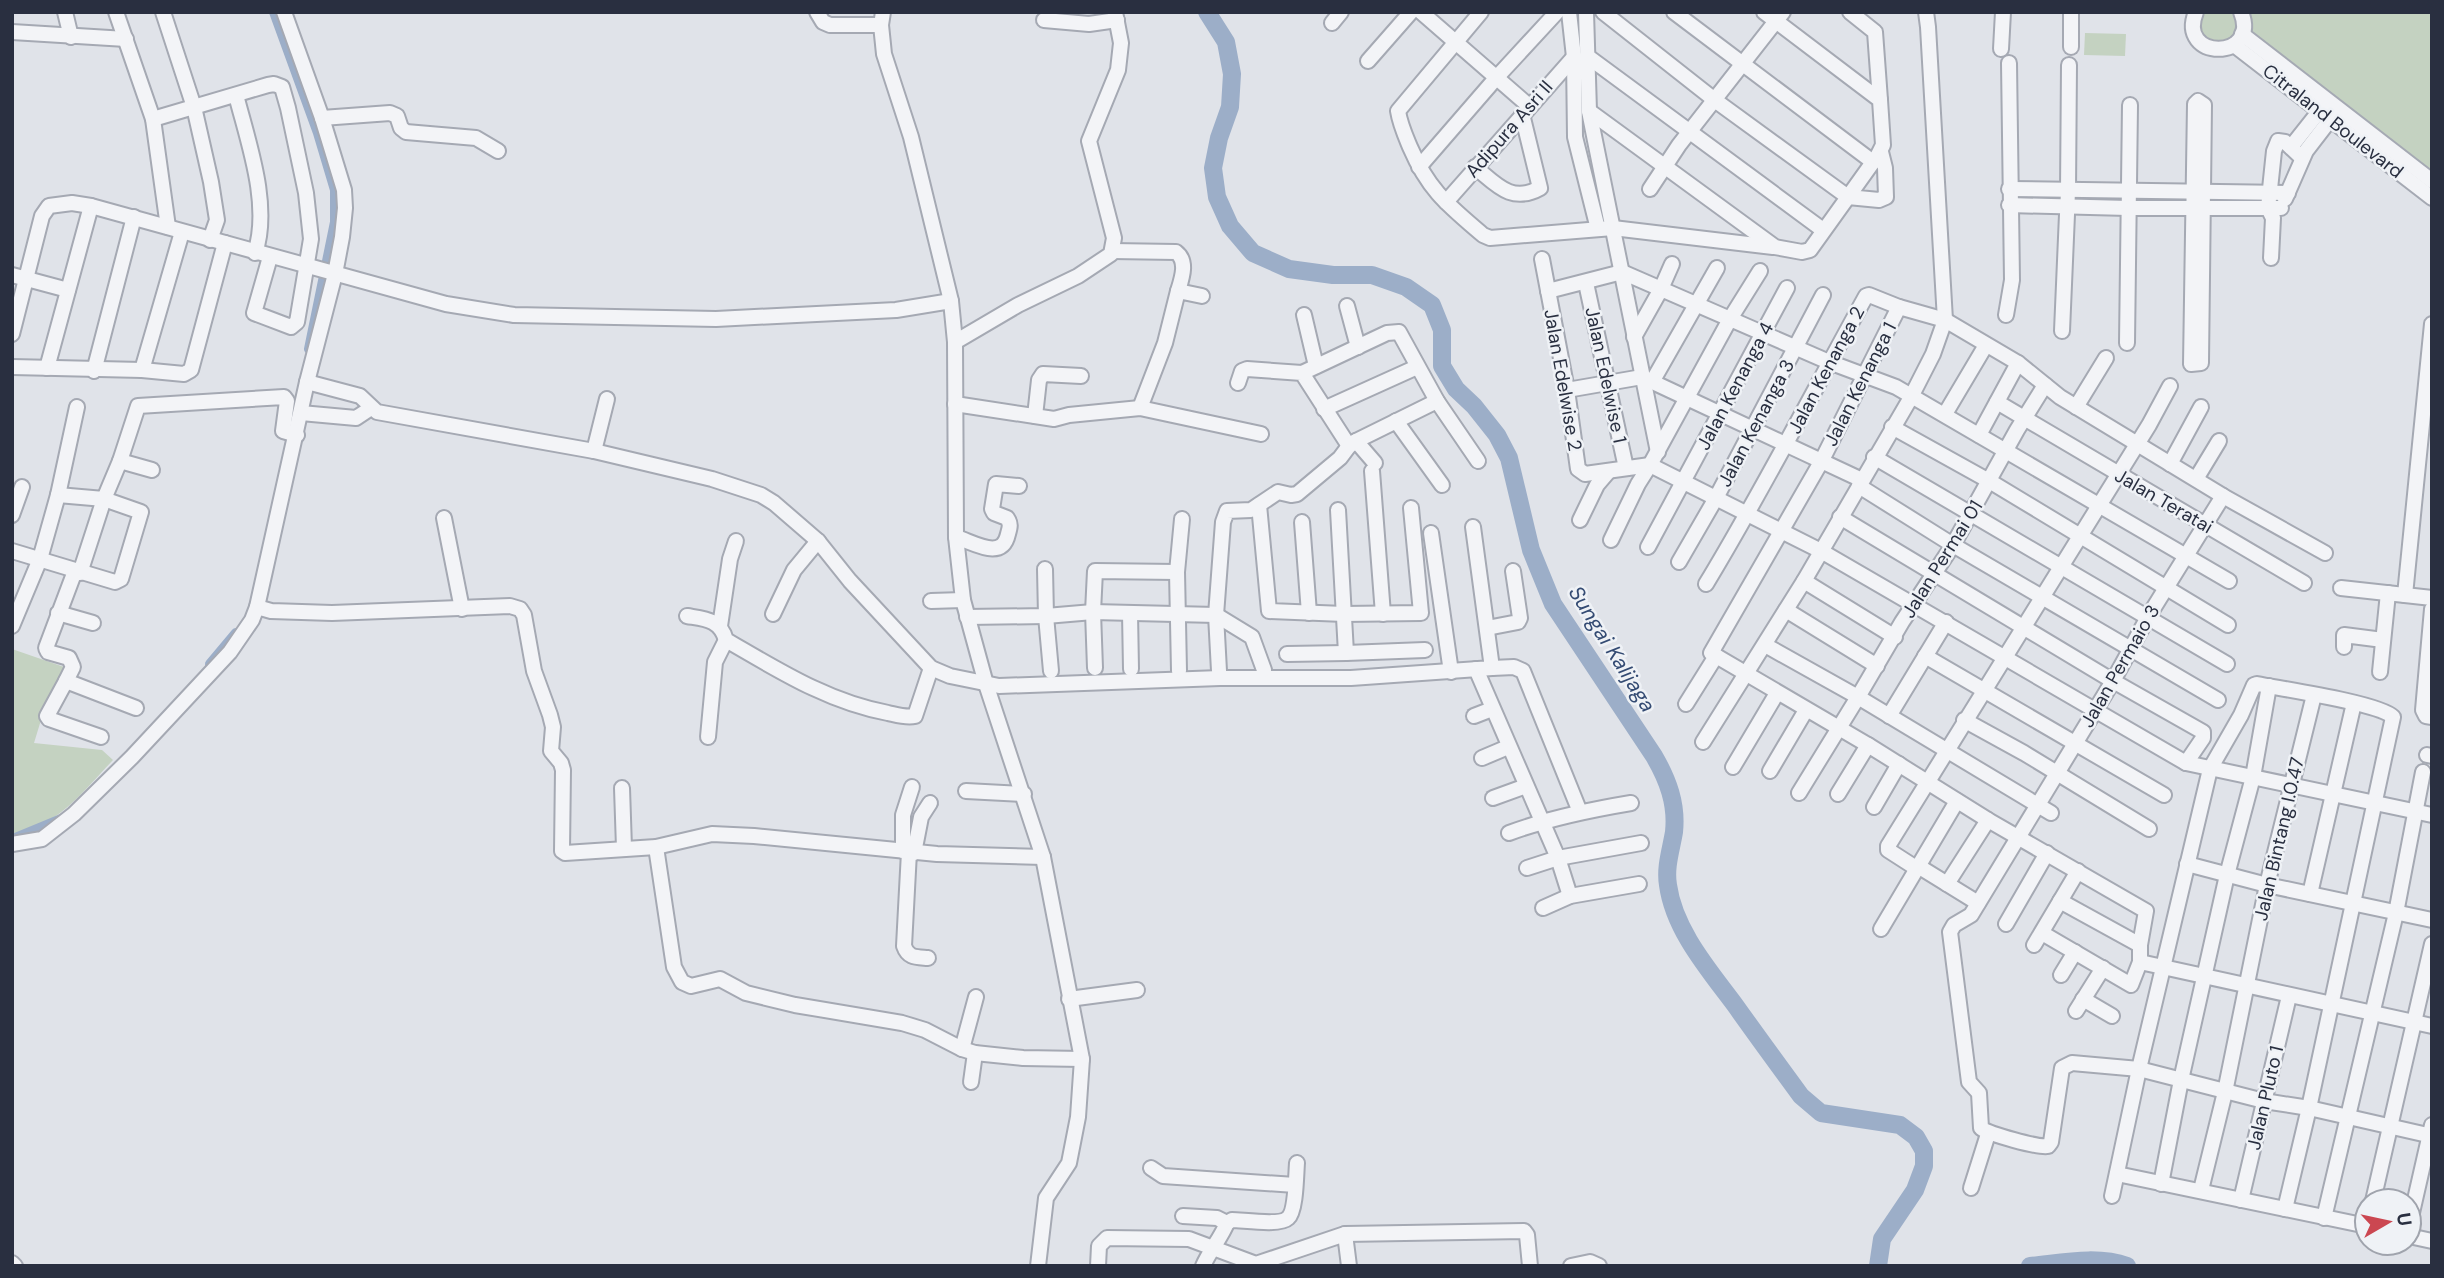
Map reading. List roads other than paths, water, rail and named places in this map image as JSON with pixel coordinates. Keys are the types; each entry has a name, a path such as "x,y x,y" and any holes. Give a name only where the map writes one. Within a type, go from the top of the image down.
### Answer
{"street":[{"path":"65,12 71,37"},
{"path":"116,12 153,119 175,230 142,370"},
{"path":"163,12 194,107 217,214 210,240"},
{"path":"12,844 42,839 74,814 132,757 230,652 257,607 291,434 300,414 342,237 345,194 322,118 284,12"},
{"path":"817,12 823,22 830,25 882,19 884,54 911,137 951,301 955,342 956,537 963,600 986,684 1043,857 1082,1059 1077,1117 1069,1163 1046,1198 1038,1266"},
{"path":"1368,61 1411,12"},
{"path":"1421,12 1497,77 1525,110 1540,188 1528,193 1506,192 1475,167"},
{"path":"1481,12 1398,110 1400,123 1432,189 1483,235 1490,238 1605,228 1806,251 1810,250 1877,157 1883,134 1875,32 1850,12"},
{"path":"1419,167 1557,12"},
{"path":"1569,12 1581,56 1605,228"},
{"path":"1586,12 1575,137 1622,272 1634,337 1647,379 1658,452"},
{"path":"1603,12 1716,101 1848,197 1879,200 1886,197 1885,168 1877,157 1674,12"},
{"path":"1764,12 1780,17 1880,100"},
{"path":"1703,742 1804,581 1912,395 1933,355 1945,320 1926,12"},
{"path":"2001,49 2003,12"},
{"path":"2071,12 2071,47"},
{"path":"2196,12 2193,27 2202,44 2214,50 2221,50 2238,39 2244,22 2241,12"},
{"path":"955,342 1018,305 1078,276 1112,251 1114,238 1089,141 1118,70 1121,43 1116,16 1089,24 1044,20"},
{"path":"1650,189 1780,17"},
{"path":"12,32 126,39"},
{"name":"Citraland Boulevard","path":"2238,39 2329,110 2432,198"},
{"path":"1581,56 1691,132 1822,230"},
{"name":"Adipura Asri II","path":"1446,202 1525,110 1581,56"},
{"path":"2006,315 2012,279 2009,63"},
{"path":"2062,331 2068,191 2069,65"},
{"path":"153,119 274,84 284,90 311,230 310,268 297,321 291,327 254,313 270,257"},
{"path":"236,94 256,173 261,221 260,240 255,253"},
{"path":"2197,199 2195,104 2198,101 2204,105 2197,199 2192,365 2201,363 2197,199"},
{"path":"2127,343 2130,105"},
{"path":"2274,211 2288,193 2296,153 2329,110"},
{"name":"Citraland Boulevard","path":"2329,110 2432,181"},
{"path":"1589,111 1774,247"},
{"path":"322,118 390,113 397,116 401,128 406,132 476,138 498,151"},
{"path":"2271,258 2274,211 2270,191 2274,151 2278,141 2285,142 2296,153"},
{"path":"2009,189 2128,192 2274,211"},
{"path":"2010,205 2128,208 2270,191 2288,193"},
{"path":"12,334 19,276 42,216 47,208 72,203 134,217 255,253 446,304 514,315 716,319 896,310 951,301"},
{"path":"47,368 91,206"},
{"path":"94,370 134,217"},
{"path":"12,367 142,370 184,374 191,370 225,243"},
{"path":"1112,251 1175,252 1180,255 1183,264 1166,343 1140,408"},
{"name":"Jalan Edelwise 2","path":"1542,258 1567,390 1578,469 1585,474 1650,466"},
{"path":"1634,337 1672,264"},
{"path":"1647,379 1717,268"},
{"path":"1611,540 1638,484 1730,319 1760,271"},
{"path":"1548,291 1622,272 1912,395 2229,581"},
{"path":"19,276 68,290"},
{"name":"Jalan Edelwise 1","path":"1586,283 1626,467"},
{"name":"Jalan Kenanga 4","path":"1648,547 1787,288"},
{"path":"1178,291 1202,296"},
{"name":"Jalan Kenanga 3","path":"1679,562 1716,498 1823,295"},
{"name":"Jalan Kenanga 2","path":"1706,584 1749,514 1867,295 1899,307"},
{"path":"1348,306 1358,346"},
{"path":"1899,307 1945,320 2018,363 2076,407 2223,496 2325,553"},
{"name":"Jalan Kenanga 1","path":"1686,704 1716,656 1711,653 1714,646 1821,462 1899,307"},
{"path":"1304,315 1316,366"},
{"path":"2409,595 2428,417 2432,324"},
{"path":"1238,383 1242,371 1247,369 1302,373 1387,333 1399,332 1437,401 1478,461"},
{"path":"1945,414 1986,345"},
{"path":"2076,407 2106,358"},
{"path":"1979,435 2018,363"},
{"path":"1324,408 1417,367"},
{"path":"1035,416 1041,376 1046,373 1081,376"},
{"path":"1302,373 1324,408 1373,467 1383,614"},
{"path":"1567,390 1608,382 1647,379 1721,413 1860,483 1954,545 2218,700"},
{"path":"307,382 360,396 377,412 594,451 712,479 761,495 775,503 818,541 931,668 950,676 999,686 1220,678 1351,678 1514,667 1523,671 1580,811"},
{"name":"Jalan Permai 01","path":"1799,793 1954,545 2045,385"},
{"path":"1978,903 1894,855 1888,850 1888,846 2137,444 2170,386"},
{"path":"101,737 47,716 73,667 69,658 48,652 46,648 120,461 136,408 141,405 284,397 287,401 282,429 291,434"},
{"path":"594,451 607,399"},
{"path":"1219,671 1216,615 1224,516 1227,511 1251,510 1278,492 1297,494 1353,444 1437,401"},
{"name":"Jalan Teratai","path":"1997,401 2304,583"},
{"path":"955,404 1054,419 1140,408 1261,434"},
{"path":"12,626 40,559 58,495 77,407"},
{"path":"2170,464 2201,407"},
{"path":"300,414 356,418 371,408"},
{"path":"1396,421 1441,485"},
{"path":"1892,427 1990,482 2228,625"},
{"path":"2196,479 2219,441"},
{"path":"1874,457 2227,664"},
{"path":"120,461 152,470"},
{"path":"1650,466 1821,551 2186,762 2432,815"},
{"path":"1580,520 1598,485 1609,471"},
{"path":"956,537 995,549 1003,547 1010,526 1007,518 994,513 992,509 996,484 1018,486"},
{"path":"12,515 22,487"},
{"path":"12,551 78,572 119,581 142,514 135,508 104,499 58,495"},
{"name":"Jalan Permaio 3","path":"1989,1134 1982,1128 1979,1093 1969,1082 1950,932 1954,925 1971,915 2223,496"},
{"path":"1259,505 1269,611 1344,614 1420,613 1411,508"},
{"path":"1338,510 1346,653"},
{"path":"444,517 462,609"},
{"path":"1840,517 2203,732 2203,738 2186,762"},
{"path":"1179,671 1177,572 1182,519"},
{"path":"1302,522 1309,613"},
{"path":"1473,527 1492,668"},
{"path":"1431,533 1451,672"},
{"path":"736,541 730,559 720,626 726,640 810,688 873,710 908,717 915,716 931,668"},
{"path":"773,614 794,570 818,541"},
{"path":"1045,569 1051,671"},
{"path":"1095,668 1095,571 1177,572"},
{"path":"1487,628 1518,622 1520,618 1513,571"},
{"path":"1804,581 1895,636"},
{"path":"2341,589 2432,597"},
{"path":"2380,672 2388,593"},
{"path":"931,601 963,600"},
{"path":"257,607 271,611 332,612 516,607 524,615 534,671 553,727 551,751 563,770 563,852 656,847 709,835 738,835 909,852 1043,857"},
{"path":"2432,609 2423,710 2427,716 2432,717"},
{"path":"1786,610 1877,666"},
{"path":"58,612 93,623"},
{"path":"967,617 1046,617 1093,612 1216,615 1252,638 1264,670"},
{"path":"1130,613 1131,669"},
{"path":"687,616 707,618 720,626"},
{"path":"1889,716 1946,622"},
{"path":"2344,647 2344,635 2383,640"},
{"path":"708,737 715,662 726,640"},
{"path":"1765,645 1858,697 2051,813"},
{"path":"1287,654 1425,650"},
{"path":"1716,656 1868,745 1957,802 2018,836 2145,910 2147,918 2140,945 2140,962 2131,985 2075,952 2038,939 2078,871"},
{"path":"1925,656 2164,795"},
{"path":"1476,669 1558,858 1570,896"},
{"path":"66,681 136,708"},
{"path":"2112,1196 2210,769 2235,726 2254,685 2269,686 2387,712 2393,717 2309,1108 2284,1209"},
{"path":"2161,1184 2181,1080 2227,875 2253,777 2269,686"},
{"path":"1734,768 1777,693"},
{"name":"Jalan Bintang I.0.47","path":"2201,1190 2225,1092 2267,885 2314,695"},
{"path":"2310,894 2354,704"},
{"path":"1474,716 1492,709"},
{"path":"1770,771 1807,710"},
{"path":"1964,720 2148,829"},
{"path":"1838,794 1868,745"},
{"path":"1482,758 1508,747"},
{"path":"1874,807 1899,764"},
{"path":"2324,1218 2374,1013 2423,772"},
{"path":"1493,798 1526,786"},
{"path":"912,787 903,815 909,852 904,946 907,953 913,957 928,958"},
{"path":"622,788 624,848"},
{"path":"966,791 1024,794"},
{"path":"1881,929 1957,802"},
{"path":"909,852 921,817 930,803"},
{"path":"1509,833 1580,811 1631,803"},
{"path":"1947,884 1988,820"},
{"path":"1527,868 1558,858 1642,843"},
{"path":"656,847 674,967 682,982 691,986 720,979 746,993 795,1005 902,1023 925,1030 968,1051 1024,1058 1082,1059"},
{"path":"2006,924 2047,853"},
{"path":"2187,864 2267,885 2432,920"},
{"path":"1543,908 1570,896 1639,884"},
{"path":"2060,901 2140,945"},
{"path":"2376,1187 2432,944"},
{"path":"2061,975 2075,952"},
{"path":"2140,962 2432,1026"},
{"path":"2103,968 2079,1005 2112,1016"},
{"path":"1069,999 1137,990"},
{"name":"Jalan Pluto 1","path":"2241,1200 2289,996"},
{"path":"971,1082 968,1051 976,997"},
{"path":"1971,1188 1989,1134 2031,1145 2048,1146 2051,1142 2059,1084 2065,1065 2072,1063 2139,1069 2264,1101 2348,1116 2389,1127 2431,1132 2418,1187"},
{"path":"1205,1244 1223,1233 1227,1223 1232,1220 1280,1222 1288,1219 1292,1210 1297,1163"},
{"path":"1151,1168 1163,1176 1295,1185"},
{"path":"2117,1174 2353,1223"},
{"path":"1182,1216 1217,1218 1227,1223"},
{"path":"1098,1266 1099,1246 1107,1238 1189,1239 1257,1265 1345,1234 1524,1231 1527,1235 1530,1266"},
{"path":"1345,1234 1349,1266"},
{"path":"1202,1266 1205,1244"},
{"path":"1571,1266 1590,1262 1599,1266"}],"waterway":[{"path":"274,12 318,133 335,190 335,222 309,349"},
{"name":"Sungai Kalijaga","path":"1207,12 1226,42 1232,74 1230,107 1219,138 1213,168 1217,197 1230,226 1253,253 1289,269 1333,275 1372,275 1406,287 1432,305 1442,330 1442,366 1456,389 1474,406 1497,435 1509,458 1531,550 1553,604 1654,756 1667,783 1675,822 1667,878 1677,918 1685,934 1801,1096 1821,1113 1900,1125 1916,1137 1924,1151 1924,1166 1915,1190 1882,1239 1878,1266"},
{"path":"210,664 236,633"},
{"path":"15,838 61,819"},
{"name":"Sungai Kalijaga","path":"2030,1266 2091,1260 2127,1266"}]}
